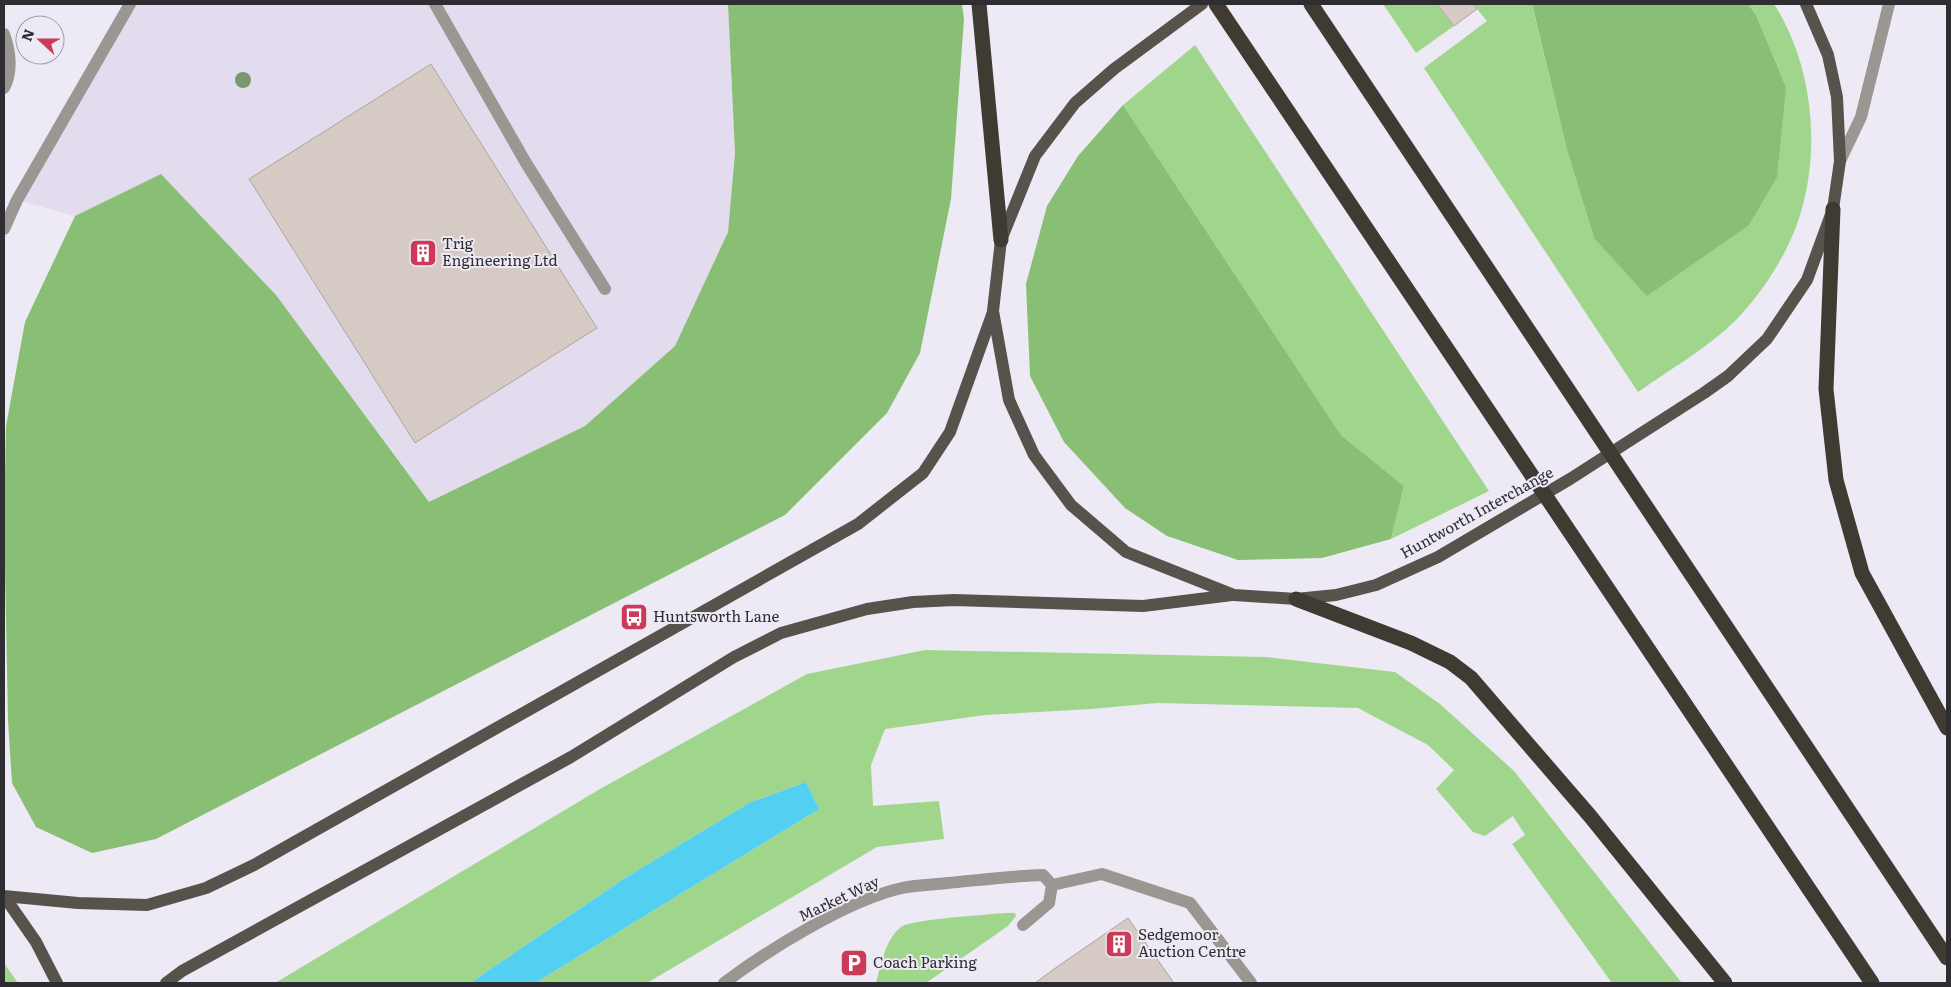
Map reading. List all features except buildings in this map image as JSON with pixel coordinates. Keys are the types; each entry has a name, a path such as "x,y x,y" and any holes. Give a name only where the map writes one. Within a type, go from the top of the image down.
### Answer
{"highway":[{"path":"979,4 1001,240"},
{"path":"1216,4 1872,983"},
{"path":"1311,4 1947,958"},
{"path":"1833,209 1826,389 1836,480 1862,573 1947,728"},
{"path":"1296,599 1411,643 1450,662 1471,678 1590,816 1725,983"}],"main road":[{"name":"Huntworth Interchange","path":"1202,4 1114,69 1075,103 1035,156 1001,240 994,311 1009,400 1034,455 1071,505 1126,552 1234,595 1296,599 1336,595 1376,585 1438,557 1570,479 1704,393 1728,376 1767,339 1807,280 1833,209 1840,161 1837,97 1828,55 1806,4"},
{"path":"4,896 78,903 147,905 206,888 254,865 858,524 923,473 950,432 994,311"},
{"path":"166,983 182,971 570,757 734,657 780,633 867,609 913,602 963,600 1143,606 1234,595"},
{"path":"4,896 36,942 57,983"}],"street":[{"path":"4,229 17,200 130,4"},
{"path":"436,4 526,163 605,289"},
{"path":"1840,161 1861,117 1888,4"},
{"path":"4,34 10,52 4,88"},
{"path":"1023,924 1049,903 1052,885 1102,874 1190,903 1251,983"},
{"name":"Market Way","path":"724,983 753,961 827,919 863,902 901,888 1010,876 1042,875 1052,885"}],"shaded area":[{"path":"130,4 728,4 735,153 728,232 675,346 585,426 429,502 276,295 161,174 75,216 17,200"}],"green space":[{"path":"728,4 962,4 964,19 951,199 920,353 887,413 785,515 156,839 92,853 36,827 12,783 8,721 4,520 6,426 25,322 75,216 161,174 276,295 429,502 585,426 675,346 728,232 735,153"},
{"path":"1383,4 1437,4 1454,26 1416,53"},
{"path":"1473,4 1532,5 1567,150 1594,238 1786,87 1756,15 1748,4 1774,4 1787,28 1798,55 1805,83 1810,111 1811,140 1810,169 1805,197 1792,237 1771,275 1736,320 1701,349 1638,392 1424,68 1487,21"},
{"path":"1532,4 1748,4 1756,15 1786,87 1777,177 1749,225 1647,296 1594,238 1567,150"},
{"path":"1195,45 1489,491 1391,539 1404,486 1341,435 1123,105"},
{"path":"1123,105 1341,435 1404,486 1391,539 1322,558 1238,560 1167,536 1125,508 1064,442 1030,376 1026,284 1047,206 1078,156"},
{"path":"925,650 1265,657 1395,672 1440,704 1514,771 1682,983 1612,983 1512,844 1525,835 1513,816 1485,836 1473,832 1436,789 1454,770 1428,745 1358,708 1157,703 985,715 885,729 871,765 873,806 939,801 944,839 877,847 647,983 535,983 819,809 806,782 749,803 625,878 470,983 275,983 600,789 807,674"},
{"path":"1015,913 1016,916 1008,926 926,983 876,983 887,946 891,938 901,927 934,920"},
{"path":"4,963 18,983 4,983"}],"water":[{"path":"806,782 819,809 535,983 470,983 625,878 749,803"}],"place":[{"name":"Trig Engineering Ltd","path":"423,253"},
{"name":"Huntsworth Lane","path":"634,617"},
{"name":"Sedgemoor Auction Centre","path":"1119,944"},
{"name":"Coach Parking","path":"854,963"}]}
